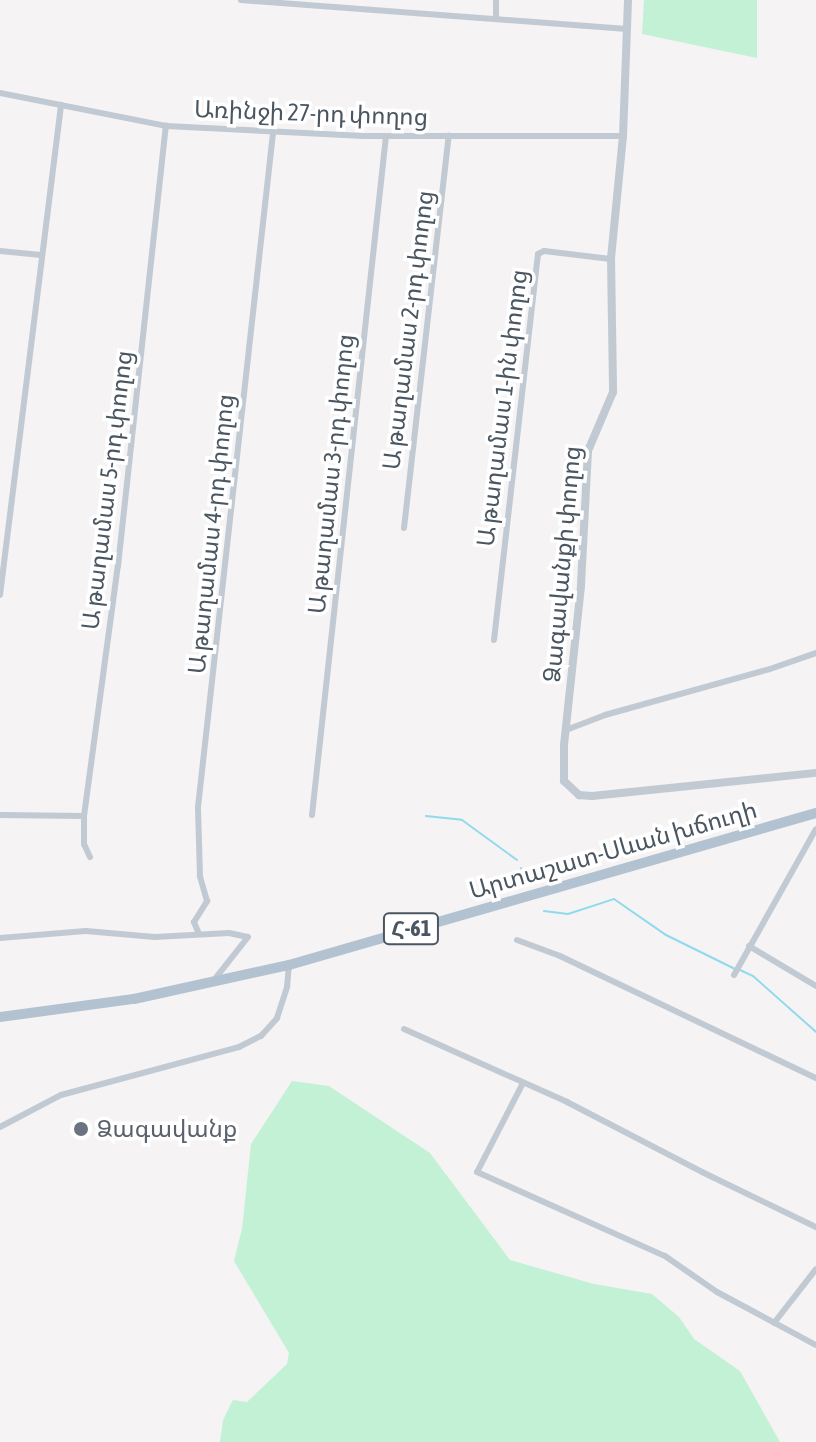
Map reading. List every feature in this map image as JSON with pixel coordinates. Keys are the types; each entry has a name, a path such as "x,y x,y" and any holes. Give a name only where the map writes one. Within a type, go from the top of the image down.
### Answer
{"main road":[{"name":"Արտաշատ-Սևան խճուղի","path":"0,1017 134,999 289,965 816,813"}],"street":[{"path":"241,0 627,29"},
{"path":"496,0 496,19"},
{"name":"Ձագավանքի փողոց","path":"628,0 623,136 611,259 613,392 588,451 581,586 566,730 564,781 579,795 816,773"},
{"name":"Առինջի 27-րդ փողոց","path":"0,93 166,126 386,136 623,136"},
{"path":"0,595 61,105"},
{"name":"Ա թաղամաս 5-րդ փողոց","path":"90,857 84,844 84,816 118,566 166,126"},
{"name":"Ա թաղամաս 4-րդ փողոց","path":"199,934 194,922 207,901 200,876 198,807 273,133"},
{"name":"Ա թաղամաս 3-րդ փողոց","path":"312,815 386,136"},
{"name":"Ա թաղամաս 2-րդ փողոց","path":"404,528 449,136"},
{"path":"0,251 41,255"},
{"name":"Ա թաղամաս 1-ին փողոց","path":"494,640 538,254 544,251 611,259"},
{"path":"566,730 605,715 816,653"},
{"path":"0,815 84,816"},
{"path":"734,975 816,829"},
{"path":"0,938 86,931 155,937 229,933 248,937 219,970 213,984"},
{"path":"517,940 560,956 816,1078"},
{"path":"749,946 816,986"},
{"path":"0,1127 61,1095 239,1047 261,1036 277,1018 287,987 289,965"},
{"path":"404,1029 523,1083 816,1227"},
{"path":"523,1083 477,1172 665,1256 717,1292 816,1345"},
{"path":"774,1323 816,1269"}],"green space":[{"path":"644,0 757,0 757,58 642,34"},
{"path":"292,1081 329,1086 430,1153 510,1260 594,1284 652,1294 679,1317 694,1339 740,1371 780,1442 220,1442 223,1420 233,1400 247,1402 287,1364 289,1353 234,1261 242,1229 251,1144"}],"waterway":[{"path":"426,816 462,820 517,860"},
{"path":"521,868 523,876"},
{"path":"544,911 568,914 614,899 666,935 735,969"},
{"path":"740,970 753,976 816,1032"}],"place":[{"name":"Ձագավանք","path":"81,1129"}]}
